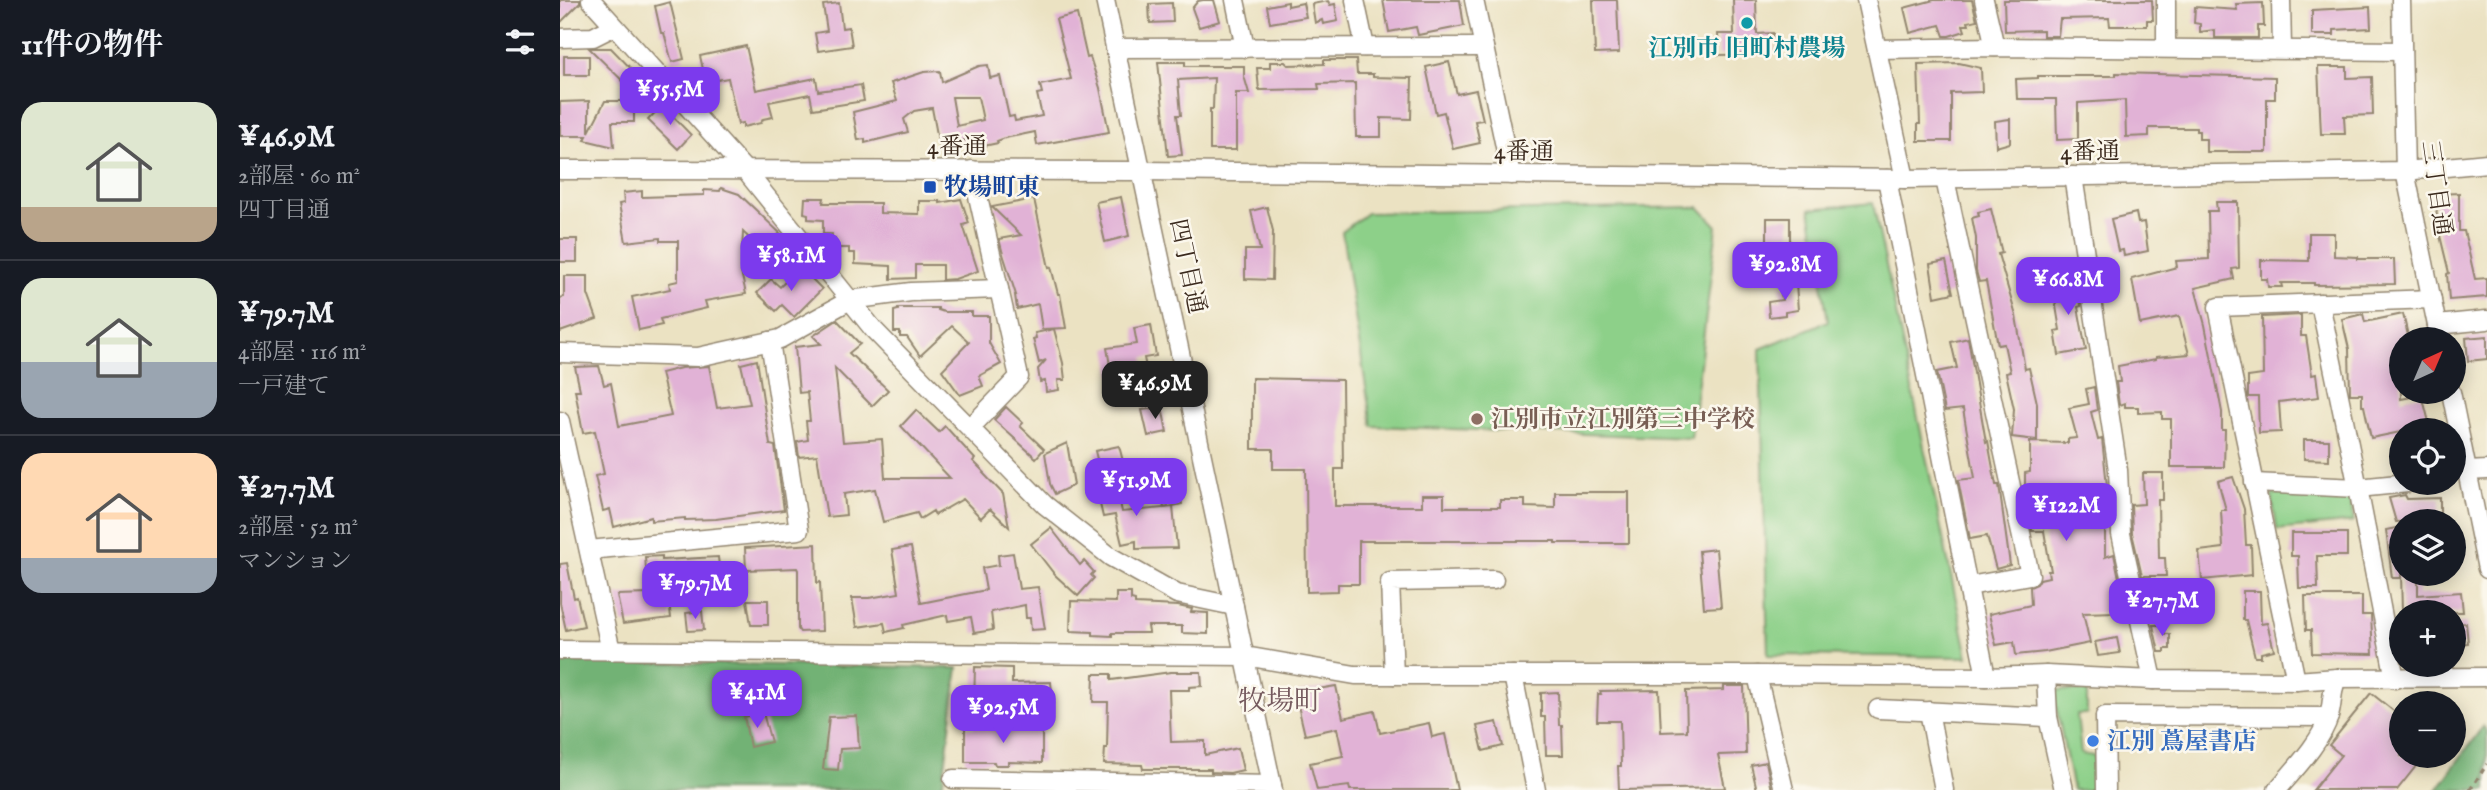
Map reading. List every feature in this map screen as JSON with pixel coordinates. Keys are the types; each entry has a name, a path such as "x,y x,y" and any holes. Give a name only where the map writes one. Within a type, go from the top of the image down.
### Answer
{"street":[{"path":"591,0 745,170 874,330 1045,505 1111,557 1177,594 1234,606"},
{"name":"四丁目通","path":"1105,0 1272,787"},
{"path":"1235,0 1244,48"},
{"path":"1355,0 1365,47"},
{"path":"1474,0 1511,175"},
{"path":"1866,0 1877,49 1896,179 1986,677"},
{"path":"1984,0 1995,47"},
{"path":"2166,0 2166,48"},
{"path":"2281,0 2282,49"},
{"name":"三丁目通","path":"2401,0 2405,170 2438,327"},
{"path":"560,38 593,37 613,27"},
{"path":"1115,48 1484,47"},
{"path":"1877,49 1995,47 2402,51"},
{"name":"4番通","path":"560,170 1142,171 1896,179 2405,170 2487,163"},
{"path":"970,428 1019,377 972,170"},
{"path":"2073,176 2118,470 2120,534 2153,680"},
{"path":"1945,178 2030,575 1969,586"},
{"path":"560,353 698,356 779,339 850,300 911,292 999,289"},
{"path":"2295,681 2218,307 2432,299"},
{"path":"2320,303 2395,679"},
{"path":"2459,327 2487,320"},
{"path":"589,550 799,530 770,341"},
{"path":"560,421 611,651"},
{"path":"2466,475 2487,470"},
{"path":"2254,483 2358,488 2389,485"},
{"path":"2466,488 2487,569"},
{"path":"1394,675 1390,582 1494,580"},
{"path":"560,650 1245,656 1355,675 2046,675 2153,680 2295,681 2337,678 2487,677"},
{"path":"1513,675 1536,790"},
{"path":"1757,675 1784,790"},
{"path":"2046,675 2048,718 2064,790"},
{"path":"2277,790 2310,750 2329,717 2332,688 2337,678"},
{"path":"1878,709 2048,718"},
{"path":"1928,711 1944,790"},
{"path":"2106,790 2105,716 2329,717"},
{"path":"953,779 1272,787"}],"path":[{"path":"2470,790 2487,764"}],"green space":[{"path":"1873,203 1968,657 1768,655 1760,349 1828,321 1810,209"},
{"path":"1699,207 1717,226 1691,438 1372,426 1342,232 1367,213"},
{"path":"2276,491 2349,493 2354,522 2277,530 2272,496"},
{"path":"560,661 958,668 942,789 949,790 560,790"},
{"path":"2053,690 2087,691 2087,714 2077,714 2081,754 2094,756 2094,790 2073,790"},
{"path":"2483,726 2487,732 2487,790 2437,790 2453,768 2466,768 2466,750"}],"building":[{"path":"560,0 580,0 580,3 560,23"},
{"path":"1214,0 1220,21 1199,27 1192,8 1198,1"},
{"path":"1383,0 1460,0 1464,26 1418,35 1416,27 1389,32"},
{"path":"1593,0 1617,0 1619,53 1595,54"},
{"path":"1733,0 1756,0 1757,34 1773,33 1774,54 1719,55 1718,34 1734,34"},
{"path":"1934,0 1972,0 1977,20 1963,25 1965,31 1949,36 1944,36 1940,25 1910,33 1904,8"},
{"path":"2004,0 2152,0 2153,20 2147,20 2147,26 2110,26 2109,18 2060,19 2058,36 2043,36 2043,30 2005,31"},
{"path":"1328,1 1330,5 1335,4 1338,21 1323,24 1322,20 1315,23 1312,4"},
{"path":"670,2 684,59 672,62 664,33 661,33 655,6"},
{"path":"1288,2 1288,6 1303,3 1306,17 1270,23 1267,6"},
{"path":"839,3 842,28 849,27 852,46 818,51 815,33 827,31 823,5"},
{"path":"1172,3 1173,22 1150,23 1149,4"},
{"path":"2263,3 2264,26 2258,26 2258,38 2215,38 2215,30 2200,32 2200,24 2194,23 2195,7 2237,10 2236,4"},
{"path":"2370,7 2371,28 2334,30 2334,35 2312,35 2312,10"},
{"path":"1077,14 1087,58 1090,57 1100,88 1109,132 1037,145 1035,132 974,148 972,139 939,145 932,108 914,111 904,119 908,132 865,143 865,139 858,140 853,112 897,101 891,83 924,72 940,71 942,82 979,66 988,65 990,78 1000,76 1009,117 1014,116 1015,121 1042,116 1037,94 1042,93 1040,85 1071,79 1056,19","holes":["952,97 978,97 983,120 957,126"]},
{"path":"746,46 756,90 816,78 818,91 861,85 864,101 813,109 810,94 769,102 773,117 743,127 743,123 738,124 728,78 706,82 700,56"},
{"path":"589,48 611,48 643,81 633,91"},
{"path":"564,56 589,56 589,75 564,75"},
{"path":"1324,60 1356,60 1357,74 1412,78 1411,119 1381,118 1381,137 1356,137 1355,83 1318,84 1319,89 1259,90 1257,68 1270,68 1270,62 1285,62 1288,65 1324,64"},
{"path":"1158,62 1185,62 1185,66 1244,66 1249,93 1236,93 1236,150 1210,150 1210,109 1213,109 1214,78 1178,80 1181,115 1177,115 1182,155 1168,156"},
{"path":"1449,62 1457,94 1476,90 1483,120 1475,121 1480,143 1453,149 1444,112 1436,114 1426,67"},
{"path":"1959,63 1981,68 1982,92 1951,93 1951,141 1918,141 1918,64"},
{"path":"2318,67 2347,67 2347,78 2372,77 2373,115 2344,116 2345,134 2321,134"},
{"path":"2116,73 2275,77 2275,99 2267,99 2267,152 2206,152 2206,139 2199,139 2199,131 2196,131 2196,128 2149,128 2149,136 2126,137 2125,100 2078,103 2078,139 2057,140 2056,99 2017,99 2016,79 2038,76 2116,76"},
{"path":"589,101 589,132 605,101 634,101 634,122 612,122 614,147 585,140 587,136 560,136 560,102"},
{"path":"662,105 691,135 678,149 648,120"},
{"path":"2010,119 2010,143 1996,147 1995,121"},
{"path":"721,188 739,194 780,233 776,237 783,244 770,258 743,232 741,272 746,294 705,301 707,308 660,319 662,325 639,330 632,297 670,289 669,283 678,281 678,241 660,241 660,238 626,242 619,204 624,203 623,193 642,191 642,197 704,195 704,190 720,191"},
{"path":"2459,193 2459,231 2464,231 2475,279 2487,278 2487,297 2449,300 2449,273 2437,223 2436,194"},
{"path":"1121,197 1129,236 1105,242 1096,202"},
{"path":"805,198 824,198 823,203 880,203 880,213 919,214 919,201 940,203 961,199 969,223 963,225 978,271 955,279 942,280 942,265 915,265 915,278 891,279 891,266 855,264 855,253 849,253 849,248 835,248 832,234 823,234 823,220 808,219 808,214 804,213"},
{"path":"1034,199 1049,268 1051,267 1060,294 1066,328 1042,329 1038,304 1017,309 1016,295 999,239 1021,235 992,207"},
{"path":"2216,202 2238,202 2239,268 2232,269 2234,279 2195,288 2222,412 2222,430 2225,430 2224,467 2171,467 2171,419 2162,419 2162,412 2138,413 2138,407 2125,407 2125,403 2119,405 2116,382 2120,382 2118,366 2156,357 2189,354 2179,316 2140,324 2132,279 2177,267 2176,261 2209,259 2208,211 2217,211"},
{"path":"1267,207 1273,231 1272,280 1245,279 1245,250 1260,250 1251,211"},
{"path":"1991,209 2002,253 1998,254 2016,316 2025,369 2029,368 2037,403 2037,440 2012,437 2014,409 2006,373 2010,372 2004,344 1998,345 1986,281 1979,282 1976,271 1976,238 1972,218 1979,216 1978,212"},
{"path":"2136,213 2138,223 2144,222 2148,251 2124,256 2123,250 2118,251 2111,219"},
{"path":"1767,218 1790,218 1790,245 1767,245"},
{"path":"2309,233 2334,233 2334,256 2394,259 2395,284 2281,283 2282,287 2268,287 2267,279 2261,279 2261,260 2309,261"},
{"path":"560,239 577,239 577,262 560,262"},
{"path":"1946,261 1953,293 1935,297 1930,264"},
{"path":"800,267 822,289 794,317 782,305 776,311 757,293 771,279 780,287"},
{"path":"564,276 588,276 588,294 597,319 560,332 560,298 564,297"},
{"path":"2072,279 2074,294 2079,292 2081,306 2078,307 2086,350 2059,355 2055,331 2060,330 2055,300 2051,301 2048,283"},
{"path":"1796,284 1798,310 1769,317 1768,302 1782,300 1780,286"},
{"path":"898,308 938,308 944,312 972,312 972,316 989,316 989,343 1001,364 979,376 983,386 960,395 942,370 969,342 952,326 920,356 907,337 900,337 900,332 894,332 894,311"},
{"path":"2363,314 2365,322 2403,314 2406,327 2389,327 2389,404 2424,404 2428,418 2389,418 2389,434 2371,438 2362,406 2362,394 2350,394 2349,349 2342,319"},
{"path":"2301,315 2301,336 2306,336 2312,375 2316,374 2319,397 2279,402 2281,432 2259,433 2258,397 2248,397 2248,377 2263,375 2262,317"},
{"path":"837,320 860,344 849,353 888,390 872,406 835,368 843,442 882,439 885,478 950,478 901,426 916,410 939,432 945,426 1003,494 1009,527 990,509 981,518 963,499 935,515 933,511 920,519 917,513 883,522 875,489 844,494 846,515 827,517 817,455 799,457 797,442 808,440 806,421 810,421 807,392 799,393 795,347 821,344 813,336"},
{"path":"1151,325 1156,356 1144,358 1147,372 1112,377 1107,348 1137,344 1134,328"},
{"path":"1054,329 1065,380 1058,380 1059,390 1046,392 1045,381 1040,382 1038,369 1046,360 1039,363 1033,339 1036,338 1035,333"},
{"path":"2487,336 2487,359 2468,361 2466,338"},
{"path":"1968,338 1986,442 1988,441 1996,485 1999,485 2010,565 1996,569 1987,536 1970,539 1958,480 1975,478 1963,409 1945,411 1937,372 1957,368 1951,342"},
{"path":"757,360 770,445 775,446 784,510 716,519 651,521 651,517 614,527 610,509 603,511 595,476 604,474 595,431 583,433 575,390 580,390 575,367 599,366 604,385 611,383 619,426 671,416 661,373 681,368 709,366 717,408 750,404 741,364"},
{"path":"1252,378 1342,380 1343,469 1335,469 1335,506 1422,506 1422,495 1444,495 1444,507 1500,507 1500,500 1525,500 1525,507 1555,508 1555,492 1629,492 1629,543 1359,541 1359,584 1338,584 1338,591 1307,592 1306,469 1273,469 1273,449 1252,449"},
{"path":"2094,387 2097,410 2091,412 2098,440 2102,439 2109,516 2105,516 2105,557 2114,554 2120,583 2116,584 2116,612 2083,613 2090,643 2016,655 2014,642 1996,645 1989,614 2031,605 2030,587 2040,579 2049,577 2048,571 2051,571 2044,531 2032,531 2030,492 2025,492 2025,473 2030,472 2030,442 2068,443 2068,439 2077,438 2069,408 2089,404 2086,389"},
{"path":"1006,407 1023,423 1020,426 1044,449 1036,458 994,420"},
{"path":"1162,407 1167,432 1148,436 1142,410"},
{"path":"2304,440 2329,440 2329,460 2304,459"},
{"path":"1067,443 1074,485 1055,494 1050,484 1045,453"},
{"path":"1119,446 1124,465 1100,471 1095,451"},
{"path":"1113,470 1122,512 1173,507 1177,548 1136,549 1136,541 1122,544 1115,515 1103,517 1093,474"},
{"path":"2143,473 2163,473 2163,500 2158,500 2159,558 2165,558 2166,576 2142,576 2132,533 2131,505 2144,504"},
{"path":"1176,475 1182,504 1164,508 1158,479"},
{"path":"2233,477 2244,509 2246,545 2251,545 2252,575 2202,580 2199,551 2223,548 2221,510 2226,510 2218,481"},
{"path":"2405,495 2407,499 2440,498 2440,509 2392,509 2389,498"},
{"path":"1051,528 1080,565 1084,561 1094,572 1091,575 1094,578 1078,596 1055,575 1031,544"},
{"path":"2389,529 2389,554 2386,530"},
{"path":"2291,533 2347,533 2347,556 2317,556 2318,588 2299,588 2298,556 2291,556"},
{"path":"816,544 822,631 800,632 797,568 746,570 745,548"},
{"path":"911,547 921,603 986,590 982,568 999,565 998,555 1013,553 1019,589 1038,587 1045,629 1031,630 1025,605 991,612 993,630 974,633 971,617 948,621 947,615 903,625 904,628 886,632 884,623 857,627 852,598 899,593 892,550"},
{"path":"1716,549 1721,607 1704,608 1699,551"},
{"path":"662,556 662,560 718,557 720,575 663,576 664,602 669,602 671,618 623,624 617,595 648,594 645,557"},
{"path":"567,563 574,598 577,597 584,626 566,630 560,603 560,564"},
{"path":"2401,586 2418,586 2418,595 2461,592 2462,600 2402,600"},
{"path":"2243,591 2260,591 2261,624 2267,623 2274,650 2261,653 2261,657 2255,657 2246,620 2243,620"},
{"path":"1116,593 1131,593 1131,600 1135,601 1135,604 1178,606 1192,609 1191,612 1208,613 1208,634 1182,633 1182,626 1148,626 1149,633 1112,633 1112,636 1070,631 1071,601 1116,602"},
{"path":"2305,596 2362,596 2362,615 2371,615 2373,654 2312,653 2311,630 2306,630"},
{"path":"747,600 768,600 768,625 751,625"},
{"path":"702,611 704,630 688,631 686,613"},
{"path":"2153,625 2165,625 2165,634 2170,634 2170,649 2165,649 2165,652 2159,652"},
{"path":"2117,638 2120,653 2098,656 2095,642"},
{"path":"975,667 1012,668 1012,683 1051,682 1053,703 974,705"},
{"path":"1171,672 1201,672 1202,686 1189,687 1189,690 1169,690 1171,742 1205,741 1205,755 1238,748 1243,770 1230,773 1211,772 1211,769 1143,769 1142,765 1104,764 1108,702 1093,702 1094,674 1111,674 1111,680"},
{"path":"773,681 774,696 755,697 754,682"},
{"path":"1336,686 1343,718 1375,711 1380,733 1429,723 1432,737 1445,734 1457,790 1350,790 1349,786 1317,790 1310,763 1343,756 1337,728 1305,735 1295,693"},
{"path":"1724,686 1744,686 1746,754 1718,755 1725,788 1619,790 1620,721 1597,721 1600,691 1659,690 1661,732 1687,731 1686,691 1724,690"},
{"path":"1558,692 1563,755 1546,755 1541,693"},
{"path":"2371,693 2389,707 2389,768 2414,768 2397,790 2313,790 2341,755 2329,745"},
{"path":"763,713 771,742 750,747 744,717"},
{"path":"857,716 859,748 840,749 838,770 823,769 829,717"},
{"path":"1497,722 1503,746 1483,751 1477,726"},
{"path":"974,726 1042,729 1042,763 1008,762 1008,765 995,765 994,762 965,762 965,728"},
{"path":"1766,762 1772,790 1757,790 1751,765"}],"place":[{"name":"江別市 旧町村農場","path":"1747,23"},
{"name":"牧場町東","path":"930,187"},
{"name":"江別市立江別第三中学校","path":"1477,419"},
{"name":"江別 蔦屋書店","path":"2093,741"}],"district":[{"name":"牧場町","path":"1280,700"}]}
